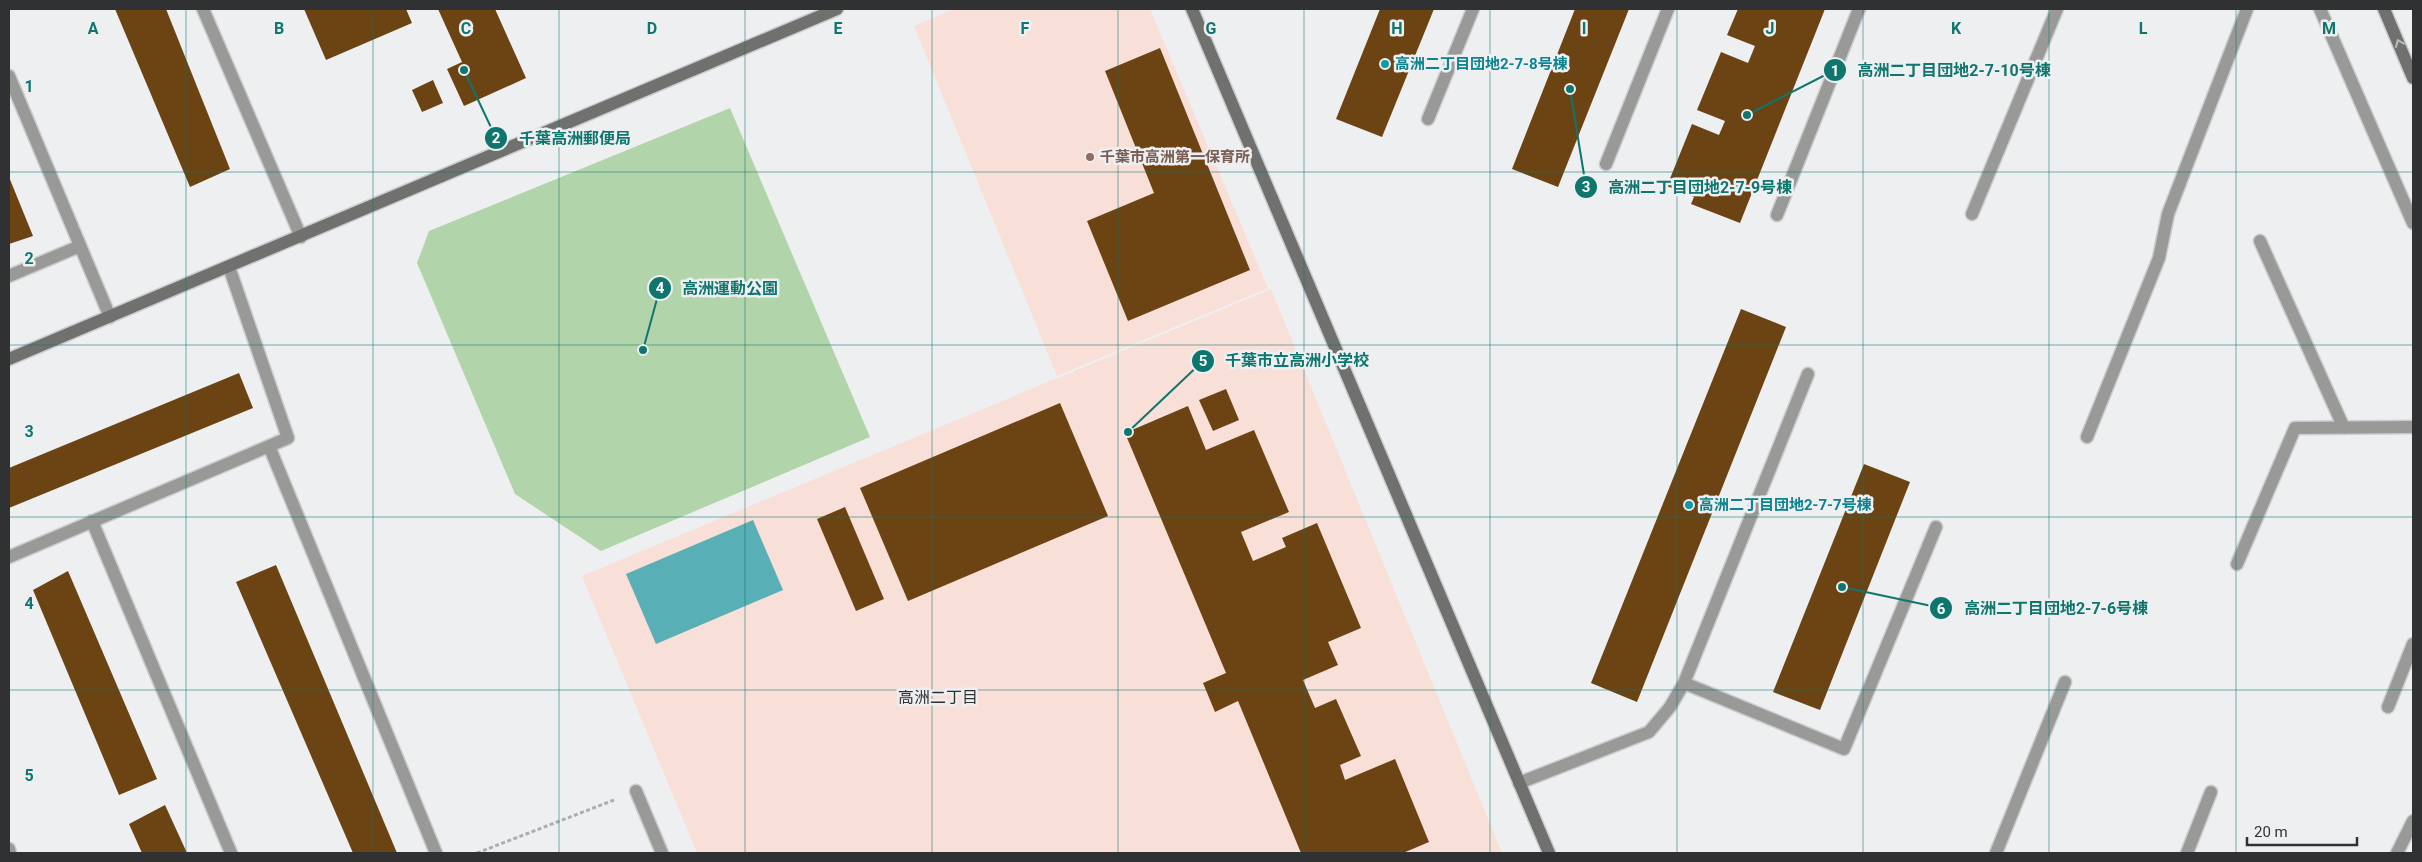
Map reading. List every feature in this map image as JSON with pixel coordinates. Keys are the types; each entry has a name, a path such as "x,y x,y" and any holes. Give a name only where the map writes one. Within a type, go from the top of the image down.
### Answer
{"street":[{"path":"203,9 301,237"},
{"path":"9,359 838,9"},
{"path":"1192,9 1549,853"},
{"path":"1428,119 1473,9"},
{"path":"1606,164 1668,9"},
{"path":"1777,215 1859,9"},
{"path":"1972,214 2057,9"},
{"path":"2087,437 2159,258 2168,214 2248,9"},
{"path":"2320,9 2413,223"},
{"path":"2384,9 2413,78"},
{"path":"9,76 110,317"},
{"path":"2260,241 2344,428"},
{"path":"9,276 80,246"},
{"path":"9,557 288,438 229,267"},
{"path":"1519,783 1648,732 1670,707 1684,683 1808,374"},
{"path":"2237,564 2295,428 2413,427"},
{"path":"269,446 436,853"},
{"path":"92,522 231,853"},
{"path":"1684,683 1844,749 1936,527"},
{"path":"2388,707 2413,644"},
{"path":"1996,853 2065,682"},
{"path":"636,791 662,853"},
{"path":"2187,853 2211,792"},
{"path":"2397,853 2413,821"},
{"path":"9,849 10,853"}],"path":[{"path":"477,853 636,791"}],"shaded area":[{"name":"千葉市高洲第一保育所","path":"954,9 1150,9 1268,288 1057,376 914,26"},
{"path":"1271,289 1502,853 697,853 582,576"}],"green space":[{"path":"730,108 870,437 601,551 515,494 417,263 429,231"}],"water":[{"path":"753,520 783,590 656,644 626,574"}],"building":[{"path":"115,9 166,9 230,169 190,187"},
{"path":"304,9 406,9 412,23 326,60"},
{"path":"438,9 495,9 526,78 464,106 447,69 462,62"},
{"name":"高洲二丁目団地2-7-8号棟","path":"1380,9 1434,9 1382,137 1336,119"},
{"path":"1575,9 1629,9 1558,187 1512,169"},
{"path":"1738,9 1825,9 1740,223 1691,204 1694,197 1667,186 1692,124 1719,135 1725,121 1697,110 1721,52 1748,63 1755,46 1727,35"},
{"path":"1160,48 1250,270 1128,321 1087,221 1154,193 1105,71"},
{"path":"433,80 443,103 422,112 412,90"},
{"path":"9,177 33,236 9,244"},
{"name":"高洲二丁目団地2-7-7号棟","path":"1741,309 1786,327 1637,702 1591,683"},
{"path":"239,373 253,408 9,508 9,468"},
{"path":"1226,389 1239,420 1213,431 1199,400"},
{"path":"1060,403 1108,516 908,601 860,488"},
{"path":"1188,406 1206,450 1254,430 1289,512 1241,532 1253,561 1286,547 1282,538 1317,523 1361,628 1328,642 1338,665 1303,680 1315,708 1336,699 1361,756 1340,765 1345,780 1395,759 1429,842 1403,853 1301,853 1238,701 1215,712 1203,683 1226,673 1125,433"},
{"path":"1864,464 1910,482 1820,710 1773,692"},
{"path":"845,507 884,599 856,611 817,519"},
{"path":"276,565 397,853 353,853 236,582"},
{"path":"68,571 157,779 119,795 33,590"},
{"path":"165,805 187,853 142,853 129,824"}],"place":[{"name":"高洲二丁目団地2-7-8号棟","path":"1385,64"},
{"name":"千葉高洲郵便局","path":"464,70"},
{"name":"高洲二丁目団地2-7-9号棟","path":"1570,89"},
{"name":"高洲二丁目団地2-7-10号棟","path":"1747,115"},
{"name":"千葉市高洲第一保育所","path":"1090,157"},
{"name":"高洲運動公園","path":"643,350"},
{"name":"千葉市立高洲小学校","path":"1128,432"},
{"name":"高洲二丁目団地2-7-7号棟","path":"1689,505"},
{"name":"高洲二丁目団地2-7-6号棟","path":"1842,587"}],"district":[{"name":"高洲二丁目","path":"938,697"}]}
